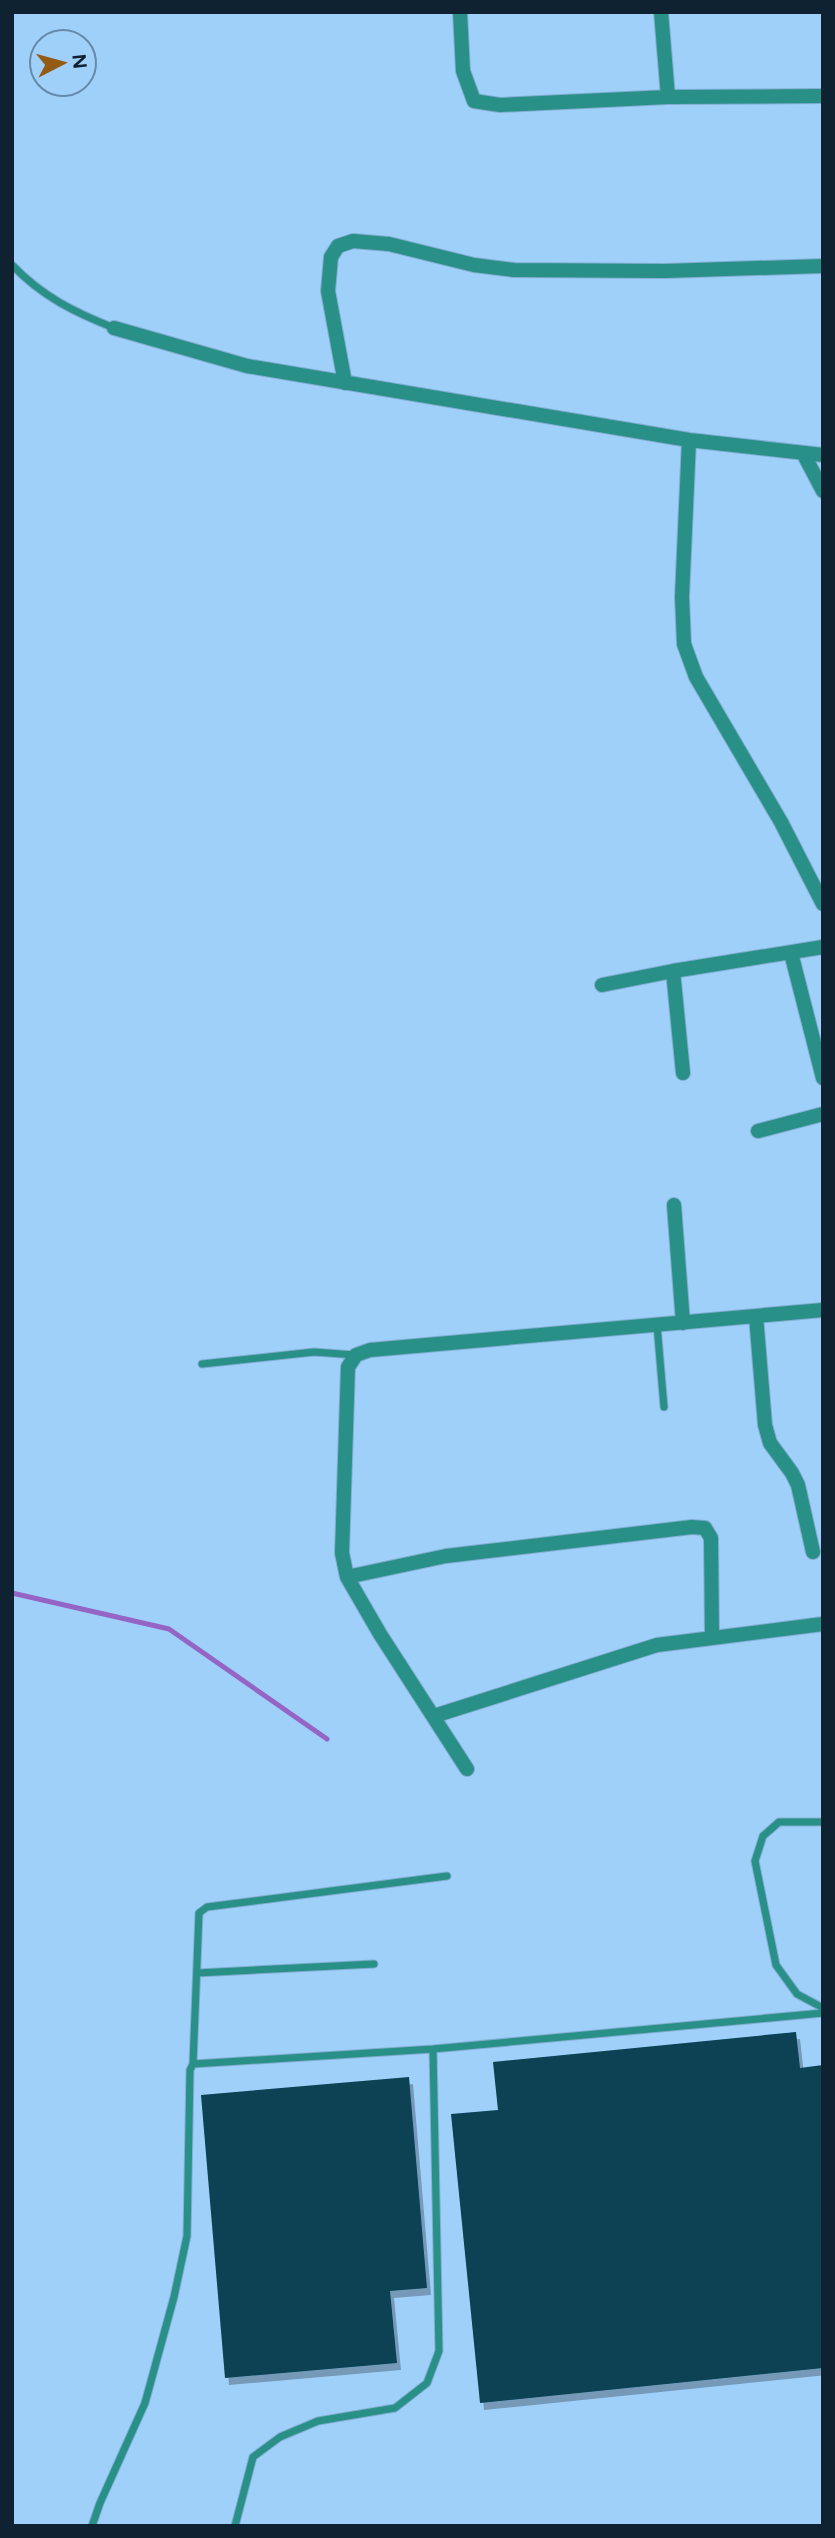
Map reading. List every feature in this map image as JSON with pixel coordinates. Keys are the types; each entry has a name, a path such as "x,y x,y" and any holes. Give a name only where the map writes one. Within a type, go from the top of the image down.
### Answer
{"street":[{"path":"460,12 463,71 474,101 500,105 668,97 823,96"},
{"path":"661,12 668,97"},
{"path":"345,383 330,316 328,291 331,257 338,246 353,241 389,244 474,265 514,270 665,271 823,266"},
{"path":"114,328 247,366 688,440 823,455"},
{"path":"688,440 682,597 684,644 696,677 781,822 823,904"},
{"path":"803,453 823,491"},
{"path":"601,985 823,947"},
{"path":"791,953 823,1078"},
{"path":"673,971 682,1073"},
{"path":"758,1131 823,1114"},
{"path":"674,1206 683,1323"},
{"path":"467,1769 347,1577 342,1553 348,1367 356,1355 370,1350 823,1310"},
{"path":"756,1316 765,1425 770,1443 798,1485 813,1552"},
{"path":"347,1577 446,1556 692,1527 705,1528 711,1538 712,1636"},
{"path":"434,1716 657,1645 823,1624"}],"lane":[{"path":"12,265 33,287 78,314 114,328"},
{"path":"657,1325 664,1407"},
{"path":"202,1364 314,1352 356,1355"},
{"path":"823,1822 779,1822 763,1836 755,1860 775,1965 797,1994 823,2010"},
{"path":"92,2526 145,2403 174,2297 187,2236 190,2070 193,2064 199,1913 207,1907 447,1876"},
{"path":"197,1973 374,1964"},
{"path":"193,2064 433,2049 823,2010"},
{"path":"235,2526 253,2457 280,2437 318,2421 395,2408 427,2383 439,2351 433,2049"}],"building":[{"path":"796,2032 800,2068 823,2065 823,2368 480,2403 451,2114 498,2110 493,2062"},
{"path":"409,2077 427,2288 390,2291 397,2363 225,2378 201,2095"}],"waterway":[{"path":"12,1593 169,1629 327,1739"}]}
